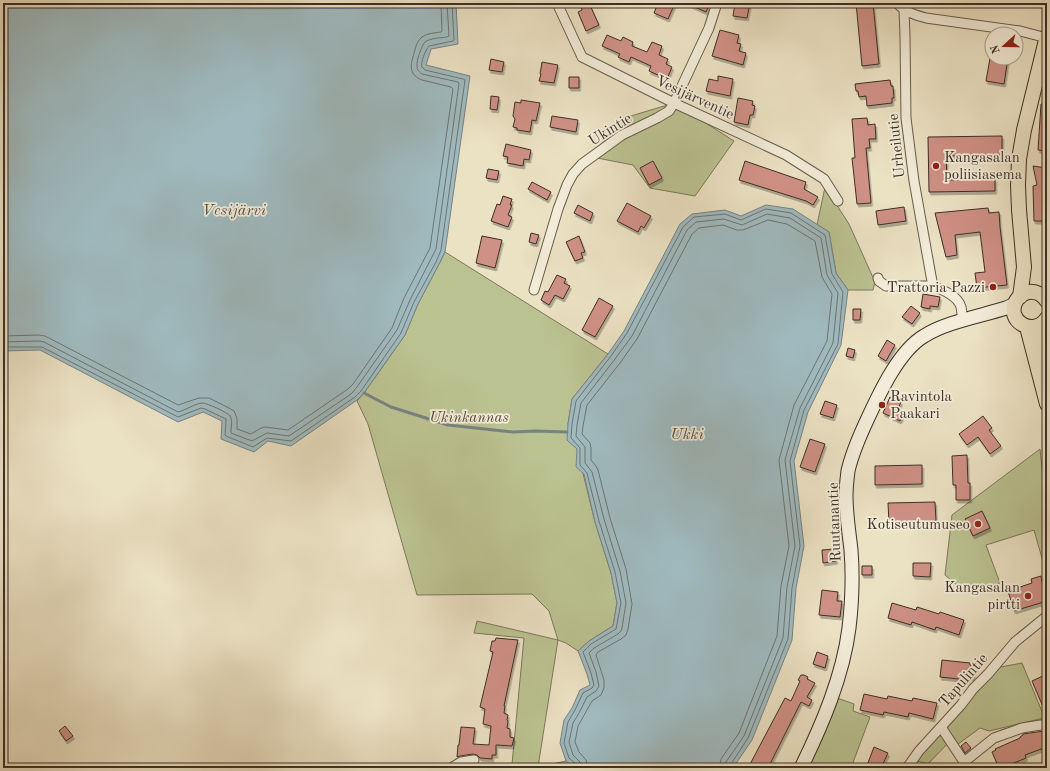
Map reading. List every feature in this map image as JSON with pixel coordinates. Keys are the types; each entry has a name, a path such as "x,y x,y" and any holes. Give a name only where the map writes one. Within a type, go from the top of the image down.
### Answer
{"main road":[{"path":"1047,37 1045,56 1024,130 1019,159 1018,210 1024,267 1014,311 1021,323 1047,404"},
{"path":"1024,267 1033,284 1045,298"},
{"path":"965,320 1000,310 1029,292 1034,292 1045,298"},
{"path":"965,320 1008,318 1036,327 1044,321"},
{"name":"Ruutanantie","path":"801,768 837,682 849,628 852,589 846,496 848,471 855,449 873,407 893,370 913,344 923,336 935,330 965,320"},
{"path":"1044,321 1040,334 1047,373"}],"street":[{"name":"Vesijärventie","path":"557,3 582,58 786,155 824,179 838,201"},
{"name":"Ukintie","path":"534,290 558,209 567,185 574,174 582,164 622,135 669,111 709,28 717,3"},
{"path":"897,3 904,10 926,18 1020,31 1047,37"},
{"name":"Urheilutie","path":"904,10 906,37 906,118 914,181 933,286"},
{"path":"878,278 879,281 886,286 933,286 943,290 953,297 960,306 965,320"},
{"name":"Tapulintie","path":"908,768 919,751 1015,642 1047,616"},
{"path":"941,727 963,765 994,738 1022,728 1047,724"},
{"path":"451,768 461,762 474,760"}],"green space":[{"path":"674,103 734,141 695,196 650,188 633,165 592,157 621,119"},
{"path":"825,187 849,224 875,282 873,290 848,290 836,273 829,232 817,225"},
{"name":"Ukinkannas","path":"445,252 608,354 572,399 568,424 577,449 595,522 611,573 617,603 613,626 589,641 578,651 566,643 558,640 549,611 532,594 417,595 368,424 357,401 405,335 418,304"},
{"path":"1040,449 1047,517 1047,560 1043,562 1034,530 986,545 1000,583 964,591 945,575 952,515"},
{"path":"477,621 558,640 538,767 566,761 574,768 537,768 512,764 524,638 474,633"},
{"path":"1022,663 1044,718 989,731 980,728 958,744 953,738 928,764 914,760 995,668"},
{"path":"837,698 854,704 853,711 870,717 851,768 808,768"}],"water":[{"name":"Vesijärvi","path":"3,3 456,3 458,44 431,49 426,65 470,76 445,252 418,304 405,335 364,393 357,400 291,446 268,441 254,452 221,439 222,421 203,412 178,422 40,350 3,351"},
{"name":"Ukki","path":"766,205 793,209 829,232 836,273 848,290 841,345 808,412 794,461 804,546 796,588 792,640 752,740 733,768 575,768 566,761 560,743 564,720 572,708 580,690 590,685 578,651 589,641 613,626 617,603 611,573 595,522 584,474 576,467 577,449 567,440 572,399 608,354 624,331 680,224 692,214 725,210 741,216"}],"building":[{"path":"589,3 599,25 586,31 578,12 582,10 581,7"},
{"path":"658,3 675,3 668,19 654,13"},
{"path":"686,3 710,3 706,12"},
{"path":"735,3 750,3 747,18 733,16"},
{"path":"856,3 873,3 879,64 862,66"},
{"path":"720,30 739,35 737,43 741,44 739,51 746,53 743,65 712,56"},
{"path":"607,35 621,41 623,37 633,42 632,46 647,52 652,42 662,46 659,55 668,59 666,64 672,67 667,79 649,71 651,66 631,57 629,62 618,57 620,54 602,46"},
{"path":"491,59 504,62 502,72 489,70"},
{"path":"542,62 558,65 554,83 539,81"},
{"path":"989,66 1007,66 1004,84 986,81"},
{"path":"718,76 733,79 730,96 706,91 709,79 718,81"},
{"path":"569,77 579,77 579,88 569,88"},
{"path":"890,80 891,86 893,86 894,98 892,98 892,103 867,106 866,96 859,97 858,91 856,91 855,84"},
{"path":"491,96 499,97 497,110 490,109"},
{"path":"738,98 753,101 752,105 755,106 753,115 750,115 748,125 734,122"},
{"path":"521,100 540,103 536,121 532,120 530,132 517,130 517,128 513,127 515,119 513,116 515,102 521,103"},
{"path":"1041,104 1047,104 1047,151 1038,150"},
{"path":"552,116 578,120 576,132 550,127"},
{"path":"867,118 868,125 875,124 876,139 869,139 870,148 866,148 871,203 857,204 852,158 855,158 852,119"},
{"path":"1002,136 1002,155 946,156 947,180 995,179 995,191 929,192 928,137"},
{"path":"506,144 531,150 529,160 524,159 523,166 507,163 508,157 503,156"},
{"path":"653,161 662,178 649,185 640,168"},
{"path":"745,161 806,182 804,189 818,197 813,205 806,201 739,180"},
{"path":"1033,166 1047,168 1047,221 1034,221 1033,186 1037,185"},
{"path":"488,169 499,171 497,180 486,178"},
{"path":"532,182 551,192 547,200 528,189"},
{"path":"503,196 512,199 510,205 512,205 508,215 512,217 508,227 491,221 497,204 500,205"},
{"path":"627,203 651,216 644,228 641,226 638,232 617,221"},
{"path":"578,205 593,213 590,221 574,213"},
{"path":"904,207 906,221 878,225 876,211"},
{"path":"988,208 989,213 999,212 1007,285 977,288 975,273 985,272 980,232 955,235 957,255 946,257 935,213"},
{"path":"531,233 539,235 536,244 529,242"},
{"path":"482,236 502,240 495,268 476,263"},
{"path":"579,236 585,252 581,253 583,258 575,261 566,242"},
{"path":"557,275 566,279 564,283 570,286 563,299 555,295 549,305 541,300 545,291 548,292"},
{"path":"923,294 940,297 938,307 930,306 930,309 921,307"},
{"path":"599,298 613,306 595,337 582,330"},
{"path":"911,306 920,313 912,324 902,317"},
{"path":"853,309 861,309 860,320 853,320"},
{"path":"887,340 895,345 886,361 878,356"},
{"path":"848,348 855,350 853,358 846,356"},
{"path":"890,397 901,402 898,409 904,412 900,421 883,413"},
{"path":"825,401 837,405 833,418 820,414"},
{"path":"983,416 992,428 989,430 1001,446 990,454 978,437 967,445 959,434"},
{"path":"810,439 825,444 815,472 800,467"},
{"path":"967,455 970,500 956,500 956,485 953,485 952,456"},
{"path":"922,465 922,484 875,485 875,466"},
{"path":"935,502 936,521 889,523 888,503"},
{"name":"Kotiseutumuseo","path":"982,511 990,528 973,536 965,519"},
{"path":"834,549 836,561 823,563 822,550"},
{"path":"913,563 931,563 930,577 913,576"},
{"path":"862,566 872,566 872,575 862,575"},
{"name":"Kangasalan pirtti","path":"1041,576 1042,582 1046,581 1047,601 1014,611 1008,591 1032,583 1031,579"},
{"path":"822,590 838,592 837,601 842,601 840,617 819,615"},
{"path":"892,603 916,610 917,607 939,614 940,612 964,620 959,635 936,627 935,630 912,622 911,625 888,618"},
{"path":"496,638 518,640 504,706 504,713 508,715 507,728 510,729 510,737 514,738 512,746 496,745 496,755 492,755 492,759 480,758 473,754 457,757 461,727 475,728 473,744 489,745 491,726 483,724 485,709 480,707 493,652 490,651 492,641 495,641"},
{"path":"817,652 828,656 825,668 813,664"},
{"path":"942,660 970,663 970,665 975,666 973,678 969,677 968,680 940,677"},
{"path":"1047,674 1047,716 1032,681"},
{"path":"801,675 808,677 807,679 815,683 807,697 812,700 809,706 801,702 768,768 748,768 785,698 791,701 800,681 798,680"},
{"path":"864,694 887,699 888,696 912,701 913,698 937,703 933,719 909,713 908,717 884,712 883,715 860,710"},
{"path":"65,726 73,736 66,741 59,731"},
{"path":"1044,731 1045,735 1047,734 1047,743 1043,744 1044,748 1025,755 1026,758 999,768 992,752 996,750 995,749 1020,738 1023,734"},
{"path":"966,742 971,748 965,753 961,746"},
{"path":"874,747 888,753 881,768 866,768"}],"waterway":[{"path":"364,393 391,407 448,425 513,432 567,432"}],"place":[{"name":"Kangasalan poliisiasema","path":"936,166"},
{"name":"Trattoria Pazzi","path":"993,287"},
{"name":"Ravintola Paakari","path":"882,405"},
{"name":"Kotiseutumuseo","path":"978,524"},
{"name":"Kangasalan pirtti","path":"1028,596"}]}
